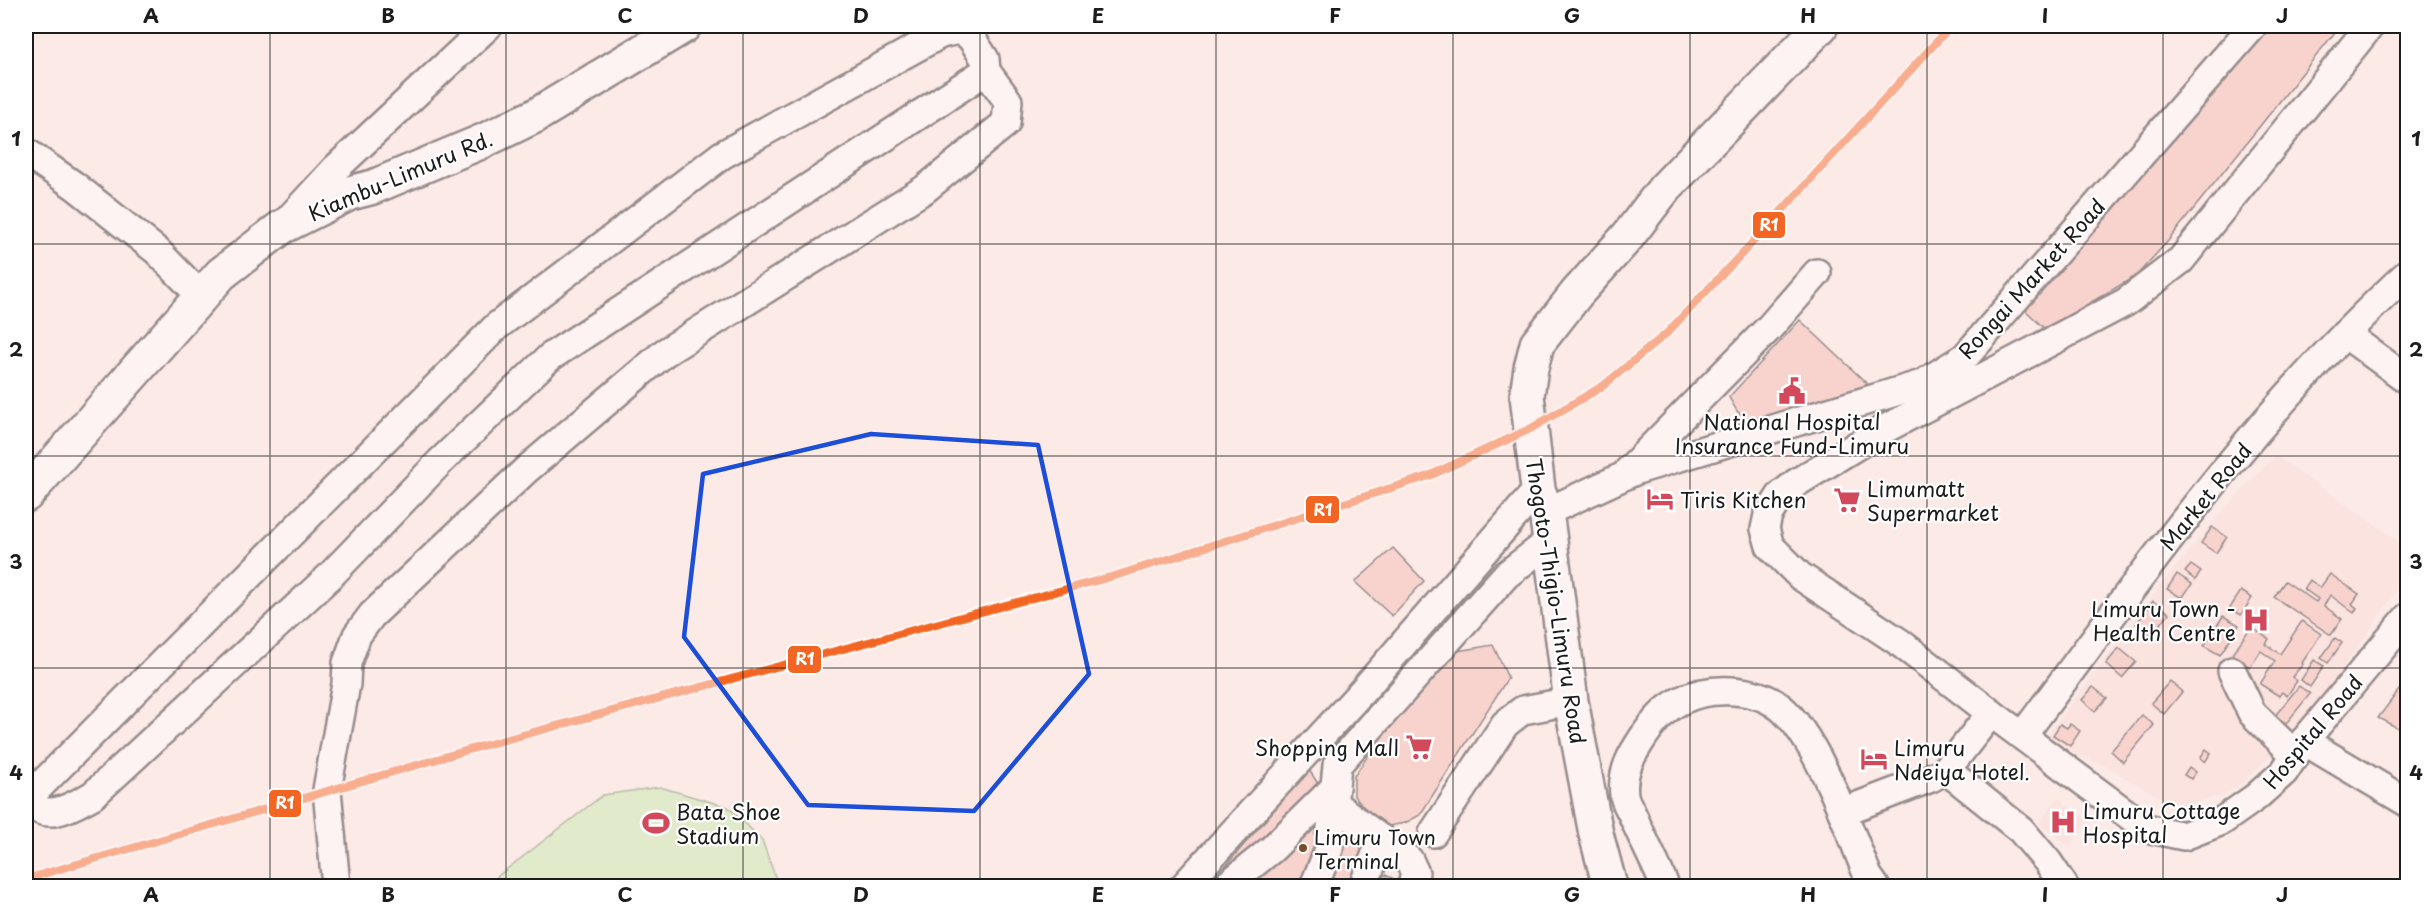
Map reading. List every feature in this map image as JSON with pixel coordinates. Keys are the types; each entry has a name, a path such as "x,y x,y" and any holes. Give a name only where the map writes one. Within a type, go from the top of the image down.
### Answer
{"highway":[{"name":"Kiambu-Limuru Rd.","path":"26,495 221,274 282,227 350,192 373,187 483,141 535,116 684,26"},
{"name":"Thogoto-Thigio-Limuru Road","path":"1610,886 1596,834 1571,701 1527,395 1537,344 1577,293 1628,236 1664,189 1821,26"}],"street":[{"path":"282,227 336,168 488,26"},
{"name":"Rongai Market Road","path":"1954,379 1965,357 2253,26"},
{"name":"Rongai Market Road","path":"1770,546 1765,529 1768,516 1781,495 1796,483 1879,432 1954,379 2126,302 2181,260 2370,26"},
{"path":"336,886 327,790 346,684 347,663 357,635 372,615 526,470 664,353 925,189 1006,123 1008,100 986,70 985,58 970,36 958,30 941,34 722,155 497,326 34,792 29,800 34,807 51,813 70,808 93,795 328,579 441,461 550,357 986,70"},
{"path":"26,152 75,186 157,251 201,296"},
{"path":"1624,475 1769,328 1818,273"},
{"name":"Market Road","path":"2023,735 2199,500 2318,361 2408,273"},
{"path":"2345,334 2408,380"},
{"name":"Rongai Market Road","path":"1545,514 1624,475 1922,384 1954,379"},
{"path":"1314,886 1329,849 1337,765 1506,575 1545,514"},
{"path":"1185,886 1366,687 1545,514"},
{"name":"Hospital Road","path":"1770,546 1800,576 1899,642 2146,828 2184,836 2222,821 2284,772 2300,748 2408,617"},
{"path":"2232,671 2252,713 2300,748 2408,803"},
{"path":"1665,886 1624,796 1625,774 1632,753 1656,718 1680,701 1708,691 1738,692 1758,696 1779,707 1801,730 1842,812 1868,876 1875,886"},
{"path":"1433,833 1505,724 1523,710 1571,701"},
{"path":"1842,812 1903,790 1946,770 1991,713"},
{"path":"1946,770 2021,830 2048,862 2064,886"},
{"path":"1334,795 1408,860 1415,873 1412,886"},
{"path":"1226,886 1334,795"},
{"path":"1363,886 1382,839"},
{"path":"1259,886 1272,849"}],"highlighted area":[{"path":"871,434 1038,445 1089,674 974,811 808,805 684,637 703,474"}],"shaded area":[{"name":"Limuru Town - Health Centre","path":"2275,456 2407,547 2407,576 2321,699 2285,742 2242,783 2222,795 2182,806 2153,793 2106,766 2074,753 2047,736 2159,588 2215,520"},
{"name":"Limuru Cottage Hospital","path":"2058,798 2088,821 2069,846 2039,823"}],"green space":[{"name":"Bata Shoe Stadium","path":"660,787 728,807 762,840 777,882 776,886 485,886 603,795"}],"building":[{"path":"2265,26 2340,26 2168,241 2136,276 2045,329 2021,306"},
{"path":"1800,320 1875,391 1750,423 1737,411 1729,397"},
{"path":"2212,527 2227,537 2216,553 2201,543"},
{"path":"1393,548 1424,581 1392,616 1355,582"},
{"path":"2191,565 2201,572 2195,580 2185,572"},
{"path":"2177,574 2192,584 2182,598 2167,589"},
{"path":"2330,574 2359,594 2352,604 2357,608 2354,613 2330,595 2324,606 2342,619 2331,635 2274,597 2285,581 2316,602 2318,599 2304,589 2310,580 2320,588"},
{"path":"2241,591 2252,598 2241,615 2230,608"},
{"path":"2153,601 2169,613 2152,636 2136,624"},
{"path":"2223,616 2239,625 2220,655 2204,646"},
{"path":"2302,621 2321,634 2303,664 2292,677 2297,681 2287,696 2282,692 2279,696 2260,684 2275,661 2261,651 2250,667 2232,654 2251,627 2269,639 2266,644 2280,654"},
{"path":"2335,638 2342,643 2328,663 2321,658"},
{"name":"Shopping Mall","path":"1493,645 1508,678 1420,815 1405,823 1389,826 1366,810 1354,796 1354,776 1413,690 1421,691 1435,661 1451,652"},
{"path":"2119,648 2136,662 2122,678 2106,664"},
{"path":"2314,660 2324,666 2310,687 2301,680"},
{"path":"2408,678 2408,733 2378,718"},
{"path":"2170,681 2182,692 2164,714 2151,703"},
{"path":"2299,686 2310,694 2284,726 2274,717"},
{"path":"2093,687 2107,698 2095,711 2082,700"},
{"path":"2142,715 2154,725 2123,762 2111,751"},
{"path":"2060,724 2067,728 2070,724 2080,731 2070,746 2053,735"},
{"path":"2206,749 2211,753 2205,762 2200,758"},
{"path":"2189,767 2196,772 2191,779 2184,775"},
{"name":"Limuru Town Terminal","path":"1309,770 1376,871 1410,886 1208,886"}],"transit line":[{"name":"R1","path":"26,879 482,746 1118,575 1429,476 1530,429 1603,386 1667,333 1951,26"}],"place":[{"name":"National Hospital Insurance Fund-Limuru","path":"1792,391"},
{"name":"Tiris Kitchen","path":"1660,499"},
{"name":"Limumatt Supermarket","path":"1847,500"},
{"name":"Limuru Town - Health Centre","path":"2256,620"},
{"name":"Shopping Mall","path":"1419,747"},
{"name":"Limuru Ndeiya Hotel.","path":"1874,759"},
{"name":"Limuru Cottage Hospital","path":"2063,822"},
{"name":"Bata Shoe Stadium","path":"656,823"},
{"name":"Limuru Town Terminal","path":"1303,848"}]}
